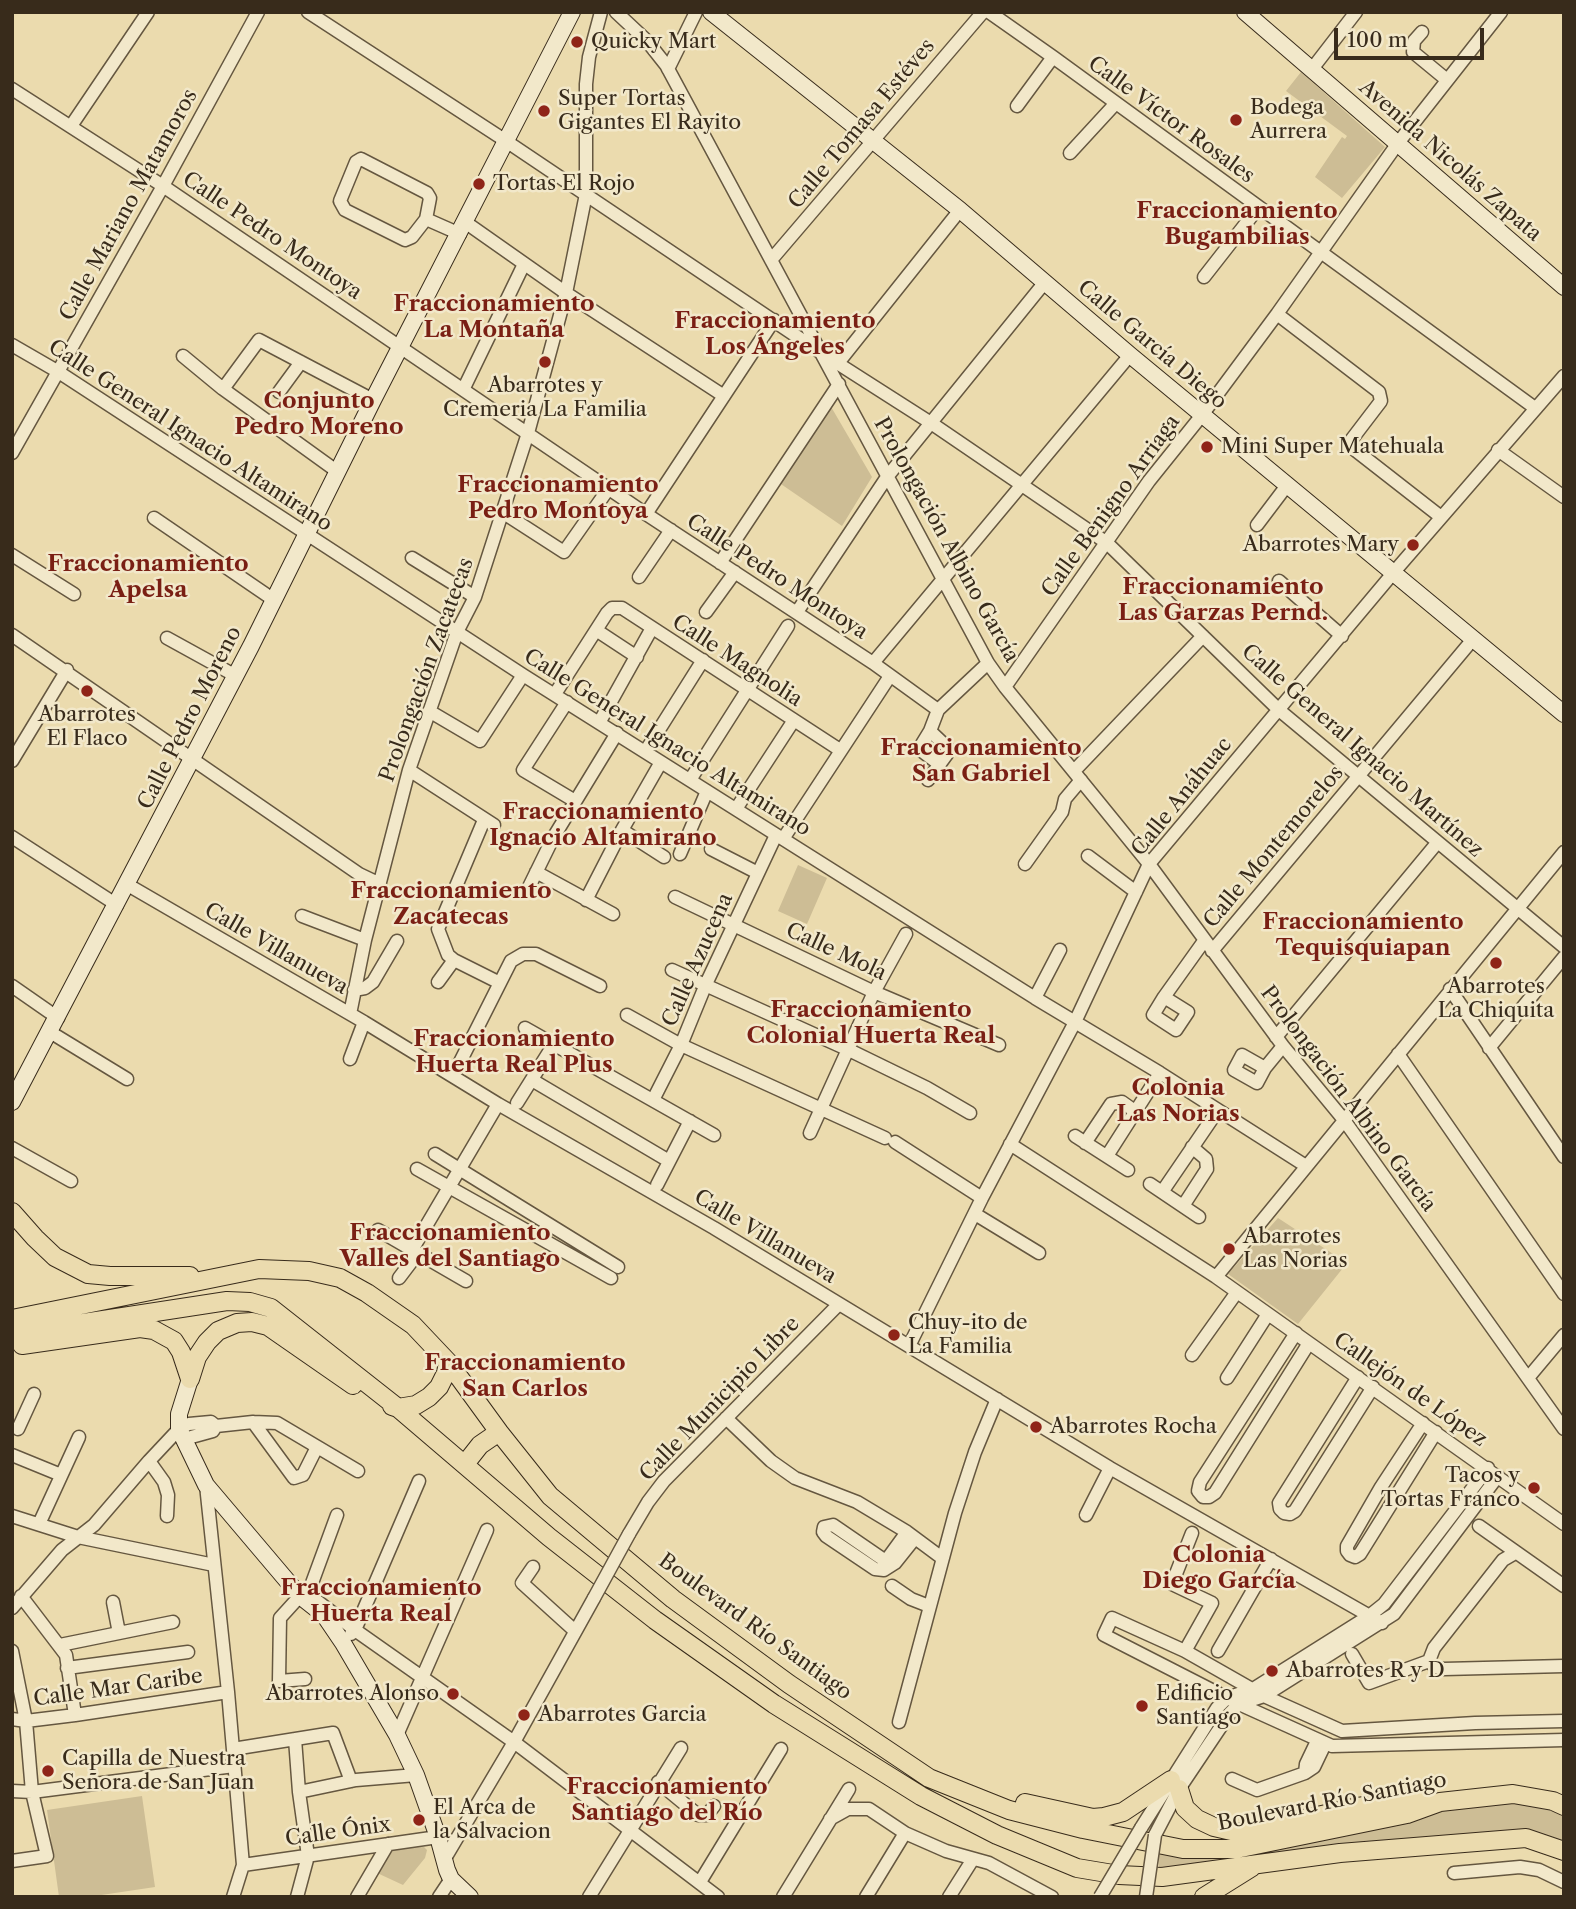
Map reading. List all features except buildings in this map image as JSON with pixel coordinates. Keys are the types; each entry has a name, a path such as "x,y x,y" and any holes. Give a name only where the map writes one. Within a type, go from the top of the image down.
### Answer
{"main road":[{"path":"12,1212 55,1257 89,1274 211,1277"},
{"name":"Boulevard Río Santiago","path":"12,1319 259,1269 309,1271 340,1278 413,1325 448,1362 550,1496 673,1599 789,1684 929,1778 1009,1810 1083,1829 1183,1849 1236,1849 1407,1814 1440,1802 1513,1794 1553,1801 1564,1806"},
{"path":"12,1334 227,1301 250,1302 271,1308 398,1408 549,1536 655,1620 774,1704 921,1796 997,1835 1077,1868 1119,1875 1162,1877 1340,1853 1526,1838 1564,1851"},
{"path":"190,1379 198,1357 218,1331 237,1323 252,1322 268,1326 374,1400 398,1408 416,1405 429,1397 442,1380 448,1362"},
{"path":"12,1342 23,1345 140,1328 154,1330 173,1341 181,1352 190,1379"},
{"path":"465,1464 480,1445 499,1432"},
{"path":"962,1791 1093,1818 1123,1812 1175,1785 1185,1808 1197,1819 1214,1828 1240,1833 1358,1807 1405,1800 1440,1802"},
{"path":"1204,1897 1257,1864"}],"street":[{"path":"71,126 148,12"},
{"name":"Calle Mariano Matamoros","path":"12,453 258,12"},
{"name":"Calle General Ignacio Martínez","path":"308,12 1107,542 1279,709 1564,947"},
{"name":"Calle Pedro Moreno","path":"12,1102 236,677 373,400 572,12"},
{"name":"Prolongación Zacatecas","path":"350,1014 365,940 408,770 457,632 475,597 528,433 566,293 586,194 586,84 589,57 601,12"},
{"name":"Prolongación Albino García","path":"616,12 647,41 668,69 988,663 1149,864 1280,1042 1344,1120 1564,1429"},
{"path":"668,69 696,12"},
{"name":"Calle García Diego","path":"711,12 960,210 1130,355 1564,714"},
{"name":"Calle Tomasa Estéves","path":"771,260 983,12"},
{"name":"Calle Víctor Rosales","path":"989,12 1535,408"},
{"name":"Avenida Nicolás Zapata","path":"1245,12 1564,287"},
{"path":"1312,69 1356,12"},
{"name":"Calle Benigno Arriaga","path":"1005,687 1149,481 1202,415 1398,144 1498,13"},
{"path":"1422,32 1414,41 1413,52 1447,80"},
{"path":"1017,106 1053,57"},
{"path":"12,108 16,92"},
{"name":"Calle Pedro Montoya","path":"16,92 163,186 646,514 873,663 938,710"},
{"path":"1070,153 1116,103"},
{"path":"361,159 427,193 430,198 426,219 412,237 405,240 345,209 340,201 356,162 361,159"},
{"path":"1204,277 1258,208"},
{"path":"838,363 960,210"},
{"path":"426,219 463,228 524,264 724,396"},
{"path":"464,388 524,264"},
{"path":"797,612 887,477 1045,282"},
{"path":"1277,314 1379,392 1381,401 1352,439 1350,446 1441,517"},
{"path":"646,514 774,320"},
{"path":"223,389 259,340 373,400"},
{"name":"Calle General Ignacio Altamirano","path":"12,345 57,371 523,675 1306,1166"},
{"path":"873,663 1130,355"},
{"path":"183,356 223,389 338,472"},
{"path":"279,392 301,362"},
{"name":"Calle Anáhuac","path":"909,1346 982,1198 1075,1022 1149,864 1394,572 1564,376"},
{"path":"720,563 839,384"},
{"path":"1498,450 1564,498"},
{"path":"1257,525 1287,484"},
{"path":"502,512 564,552 609,488"},
{"path":"154,518 274,600"},
{"path":"639,578 671,530"},
{"path":"12,555 74,594"},
{"path":"412,558 475,597"},
{"path":"706,612 734,572"},
{"path":"1279,581 1342,636"},
{"name":"Calle Magnolia","path":"596,630 607,612 612,608 622,608 840,750"},
{"path":"690,780 788,626"},
{"path":"599,723 652,628"},
{"path":"555,694 596,630 637,657"},
{"path":"12,635 67,670 192,760 359,874 380,884"},
{"path":"1025,864 1062,812 1065,799 1077,775 1203,636"},
{"path":"167,638 236,677"},
{"name":"Calle Montemorelos","path":"1164,997 1359,776 1474,638"},
{"path":"645,752 703,660"},
{"path":"939,764 919,749 938,710 988,663"},
{"path":"12,761 67,670"},
{"path":"429,711 480,741 523,675"},
{"name":"Calle Azucena","path":"653,1100 681,1045 706,984 758,873 890,676"},
{"path":"567,702 523,770 575,801"},
{"path":"736,809 794,720"},
{"path":"928,780 950,750 930,731"},
{"path":"528,889 575,801 617,733"},
{"path":"586,900 661,762"},
{"path":"408,770 489,823 438,929 448,955 500,983"},
{"path":"680,854 707,791"},
{"path":"622,830 664,857"},
{"path":"12,837 117,905"},
{"path":"1265,1068 1280,1042 1437,843"},
{"path":"710,849 758,873"},
{"path":"1216,1277 1564,852"},
{"path":"1088,856 1136,892"},
{"path":"536,872 613,914"},
{"name":"Calle Villanueva","path":"128,885 714,1228 1110,1468 1381,1623"},
{"name":"Calle Mola","path":"675,897 874,992 999,1045"},
{"path":"302,916 365,940"},
{"path":"810,1133 874,992 906,934"},
{"path":"354,990 365,988 373,982 397,941"},
{"path":"1035,998 1060,950"},
{"path":"453,1076 512,961 523,954 536,954 600,986"},
{"path":"1489,1048 1564,957"},
{"path":"438,982 454,960"},
{"path":"672,970 849,1050 927,1088 970,1113"},
{"path":"12,986 54,1025 127,1079"},
{"path":"1450,989 1489,1048 1560,1140 1564,1157"},
{"path":"627,1015 681,1045 890,1140 982,1198"},
{"path":"350,1059 364,1022"},
{"path":"525,1028 714,1135"},
{"path":"517,1103 549,1052 555,1047"},
{"path":"1398,1054 1564,1294"},
{"path":"1107,1156 1160,1073"},
{"path":"532,1080 669,1161"},
{"path":"1128,1170 1080,1140 1111,1104 1122,1102 1136,1112"},
{"path":"400,1278 498,1104"},
{"path":"1162,1192 1217,1110"},
{"path":"657,1185 690,1121"},
{"name":"Callejón de López","path":"1010,1144 1216,1277 1564,1524"},
{"path":"1184,1206 1207,1169 1206,1159 1192,1147"},
{"path":"12,1148 71,1181"},
{"path":"435,1154 618,1267"},
{"path":"417,1169 611,1278"},
{"path":"1150,1184 1199,1217"},
{"path":"975,1214 1039,1253"},
{"path":"540,1238 549,1223"},
{"path":"378,1230 466,1281"},
{"path":"1192,1355 1237,1292"},
{"name":"Calle Municipio Libre","path":"444,1860 514,1742 648,1502 664,1481 839,1304"},
{"path":"1227,1378 1268,1314"},
{"path":"1296,1333 1200,1482 1198,1491 1203,1497 1215,1493 1309,1343"},
{"path":"1528,1378 1564,1335"},
{"path":"1358,1377 1279,1503 1284,1513 1295,1511 1373,1387"},
{"path":"190,1379 179,1414 181,1434 206,1485 324,1615 342,1643 397,1735 416,1775 451,1879 470,1897"},
{"path":"18,1429 18,1412 34,1394"},
{"path":"899,1722 942,1558 975,1452 997,1399"},
{"path":"726,1419 771,1461 795,1478 857,1502 911,1535 942,1558"},
{"path":"253,1422 294,1478 303,1475 317,1447"},
{"path":"12,1608 62,1550 94,1525 149,1461 181,1434 213,1431 216,1426 253,1422 277,1423 358,1471"},
{"path":"1423,1423 1347,1546 1350,1555 1355,1557 1360,1554 1436,1432"},
{"path":"1237,1424 1252,1433"},
{"path":"39,1524 79,1437"},
{"path":"1313,1451 1327,1460"},
{"path":"12,1455 61,1475"},
{"path":"149,1461 164,1482 168,1495 167,1516"},
{"path":"1086,1515 1110,1468"},
{"path":"1259,1693 1384,1604 1493,1472"},
{"path":"1233,1701 1259,1693 1394,1614 1493,1472"},
{"path":"342,1643 355,1630 419,1481"},
{"path":"206,1485 243,1865 233,1897"},
{"path":"1381,1487 1395,1496"},
{"path":"210,1518 231,1515"},
{"path":"305,1679 279,1681 280,1618 304,1595 337,1515"},
{"path":"12,1516 78,1537 214,1565"},
{"path":"1479,1526 1564,1586"},
{"path":"397,1735 487,1530"},
{"path":"1185,1651 1212,1603 1172,1584 1192,1533"},
{"path":"884,1565 895,1563 911,1535"},
{"path":"1352,1654 1368,1683 1429,1661 1434,1648 1503,1560 1515,1553"},
{"path":"1218,1651 1271,1559"},
{"path":"533,1567 522,1583 575,1631"},
{"path":"892,1586 911,1599 929,1606"},
{"path":"304,1595 514,1742 718,1897"},
{"path":"21,1596 66,1655 75,1716"},
{"path":"113,1602 119,1633"},
{"path":"1564,1721 1342,1731 1259,1693 1185,1651 1112,1618 1104,1635 1233,1701 1321,1742 1392,1746 1564,1740"},
{"path":"60,1645 173,1622"},
{"path":"12,1651 26,1721 32,1792 47,1856 12,1860"},
{"path":"67,1668 188,1652"},
{"path":"1429,1661 1435,1667 1444,1669 1564,1666"},
{"name":"Calle Mar Caribe","path":"12,1719 26,1721 75,1716 228,1692"},
{"path":"1100,1897 1141,1828 1230,1713 1233,1701"},
{"path":"1475,1723 1476,1744"},
{"path":"233,1749 333,1733 351,1781"},
{"path":"295,1739 308,1856 297,1897"},
{"path":"1232,1779 1257,1790 1305,1773 1306,1764 1321,1742"},
{"path":"589,1897 681,1748"},
{"path":"700,1881 781,1749"},
{"path":"12,1791 32,1792 234,1766"},
{"path":"299,1792 351,1781 416,1775"},
{"path":"658,1782 698,1815 707,1815 715,1806"},
{"path":"1146,1897 1155,1835 1175,1785"},
{"path":"783,1897 849,1789"},
{"path":"830,1819 848,1809 869,1809 905,1833 946,1851 1002,1869 1052,1897"},
{"path":"866,1897 905,1833"},
{"name":"Calle Ónix","path":"243,1865 438,1837"},
{"path":"357,1897 388,1844"},
{"path":"949,1897 973,1859"},
{"path":"1454,1873 1520,1867 1539,1870 1564,1882"},
{"path":"439,1897 451,1879"}],"shaded area":[{"path":"1301,72 1385,147 1342,198 1315,177 1342,137 1345,139 1347,136 1286,91"},
{"path":"830,405 872,477 842,526 778,482"},
{"path":"798,865 827,878 807,924 778,911"},
{"path":"1278,1218 1347,1263 1298,1324 1228,1274"},
{"path":"142,1796 155,1887 88,1897 59,1897 47,1810"},
{"path":"1499,1801 1533,1805 1564,1814 1564,1845 1559,1842 1210,1866 1159,1867 1159,1850 1381,1821"},
{"path":"424,1847 427,1850 425,1858 403,1885 375,1872 389,1848"}],"place":[{"name":"Quicky Mart","path":"577,42"},
{"name":"Super Tortas Gigantes El Rayito","path":"544,111"},
{"name":"Bodega Aurrera","path":"1236,120"},
{"name":"Tortas El Rojo","path":"479,184"},
{"name":"Abarrotes y Cremeria La Familia","path":"545,362"},
{"name":"Mini Super Matehuala","path":"1207,447"},
{"name":"Abarrotes Mary","path":"1413,545"},
{"name":"Abarrotes El Flaco","path":"87,691"},
{"name":"Abarrotes La Chiquita","path":"1496,963"},
{"name":"Abarrotes Las Norias","path":"1229,1249"},
{"name":"Chuy-ito de La Familia","path":"894,1335"},
{"name":"Abarrotes Rocha","path":"1036,1427"},
{"name":"Tacos y Tortas Franco","path":"1534,1488"},
{"name":"Abarrotes R y D","path":"1272,1671"},
{"name":"Abarrotes Alonso","path":"453,1694"},
{"name":"Edificio Santiago","path":"1142,1706"},
{"name":"Abarrotes Garcia","path":"524,1715"},
{"name":"Capilla de Nuestra Señora de San Juan","path":"48,1771"},
{"name":"El Arca de la Salvacion","path":"419,1820"}],"district":[{"name":"Fraccionamiento Bugambilias","path":"1237,224"},
{"name":"Fraccionamiento La Montaña","path":"494,317"},
{"name":"Fraccionamiento Los Ángeles","path":"775,334"},
{"name":"Conjunto Pedro Moreno","path":"319,414"},
{"name":"Fraccionamiento Pedro Montoya","path":"558,498"},
{"name":"Fraccionamiento Apelsa","path":"148,577"},
{"name":"Fraccionamiento Las Garzas Pernd.","path":"1223,600"},
{"name":"Fraccionamiento San Gabriel","path":"981,761"},
{"name":"Fraccionamiento Ignacio Altamirano","path":"603,825"},
{"name":"Fraccionamiento Zacatecas","path":"451,904"},
{"name":"Fraccionamiento Tequisquiapan","path":"1363,935"},
{"name":"Fraccionamiento Colonial Huerta Real","path":"871,1023"},
{"name":"Fraccionamiento Huerta Real Plus","path":"514,1052"},
{"name":"Colonia Las Norias","path":"1178,1101"},
{"name":"Fraccionamiento Valles del Santiago","path":"450,1246"},
{"name":"Fraccionamiento San Carlos","path":"525,1376"},
{"name":"Colonia Diego García","path":"1219,1568"},
{"name":"Fraccionamiento Huerta Real","path":"381,1601"},
{"name":"Fraccionamiento Santiago del Río","path":"667,1800"}]}
